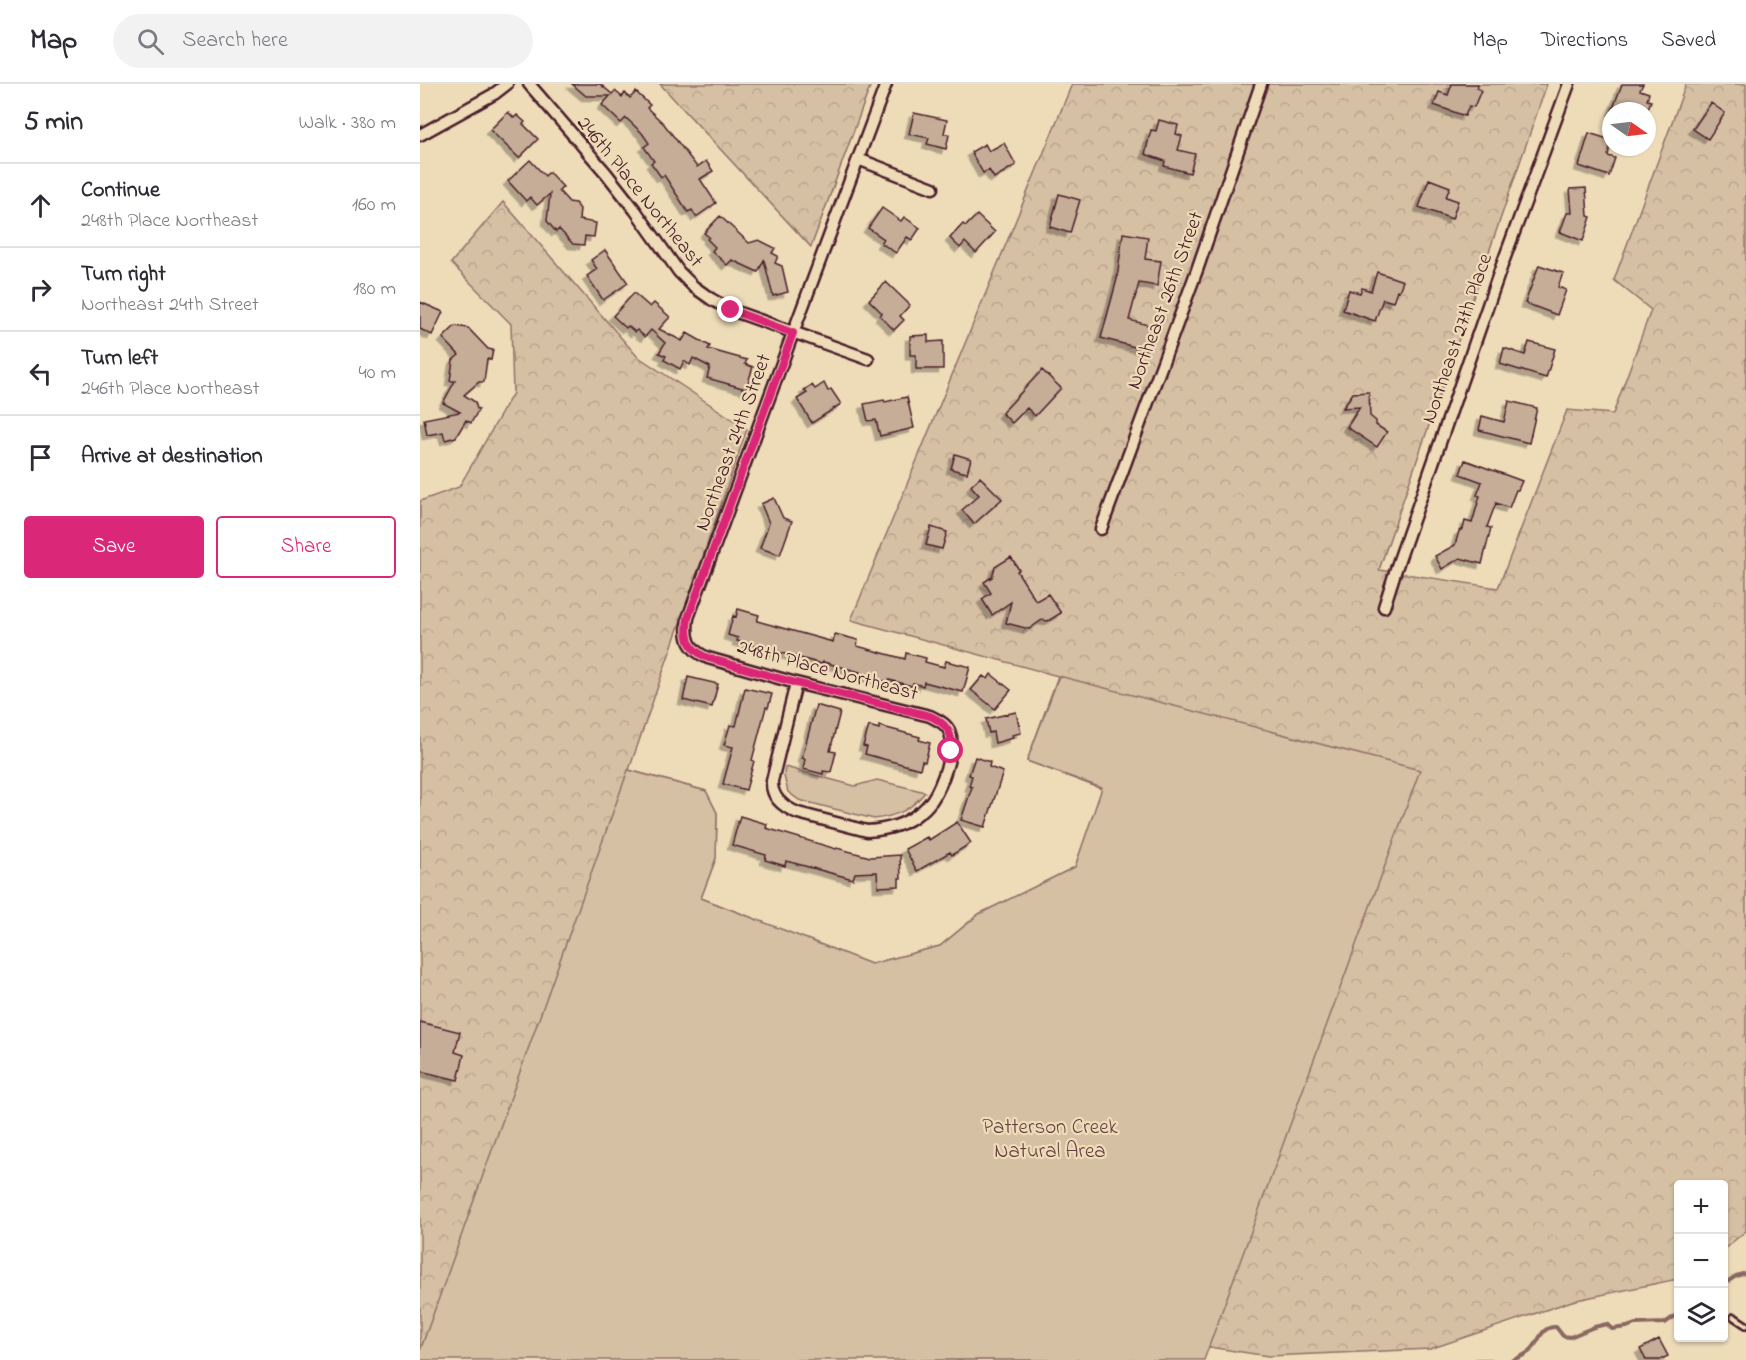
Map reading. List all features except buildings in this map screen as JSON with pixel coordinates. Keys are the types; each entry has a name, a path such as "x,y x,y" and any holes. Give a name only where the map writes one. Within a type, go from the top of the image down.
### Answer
{"street":[{"path":"420,135 507,84"},
{"name":"246th Place Northeast","path":"529,84 606,173 673,264 694,287 731,310 868,360"},
{"name":"Northeast 24th Street","path":"692,646 687,638 688,618 886,84"},
{"name":"Northeast 26th Street","path":"1101,529 1197,270 1261,84"},
{"name":"Northeast 27th Place","path":"1384,607 1498,276 1569,84"},
{"path":"858,159 933,188"},
{"name":"248th Place Northeast","path":"692,646 698,654 708,658 940,720 951,734 951,751 938,789 932,800 919,814 894,827 867,831 798,813 781,804 775,796 772,780 796,683"}],"lane":[{"path":"1734,1317 1746,1325"}],"green space":[{"path":"660,84 871,84 811,247"},
{"path":"1072,84 1547,84 1379,570 1498,588 1567,410 1613,414 1651,310 1614,280 1686,84 1746,84 1746,1231 1728,1246 1728,1180 1674,1180 1674,1280 1572,1301 1430,1349 1268,1356 1209,1347 1161,1360 924,1360 436,1308 420,1351 420,501 459,487 513,393 511,324 451,263 503,202 637,356 747,429 629,770 706,791 717,813 716,858 701,898 871,964 940,946 979,914 1075,867 1102,789 1027,761 1058,676 851,620"},
{"name":"Patterson Creek Natural Area","path":"1059,676 1420,770 1204,1360 420,1360 420,1351 628,770 706,791 717,813 716,858 701,898 871,964 940,946 979,914 1075,867 1102,788 1027,761"},
{"path":"785,767 855,786 877,780 925,792 903,811 874,819 799,800 788,792 784,776"}],"waterway":[{"path":"1728,1281 1746,1273"},
{"path":"1513,1360 1529,1352 1544,1331 1551,1327 1556,1327 1563,1336 1570,1337 1607,1324 1612,1329 1635,1324 1665,1323 1674,1317"},
{"path":"1476,1360 1491,1360"}],"route":[{"path":"731,310 793,333 688,618 687,638 698,654 708,658 940,720 951,734 951,751"}]}
